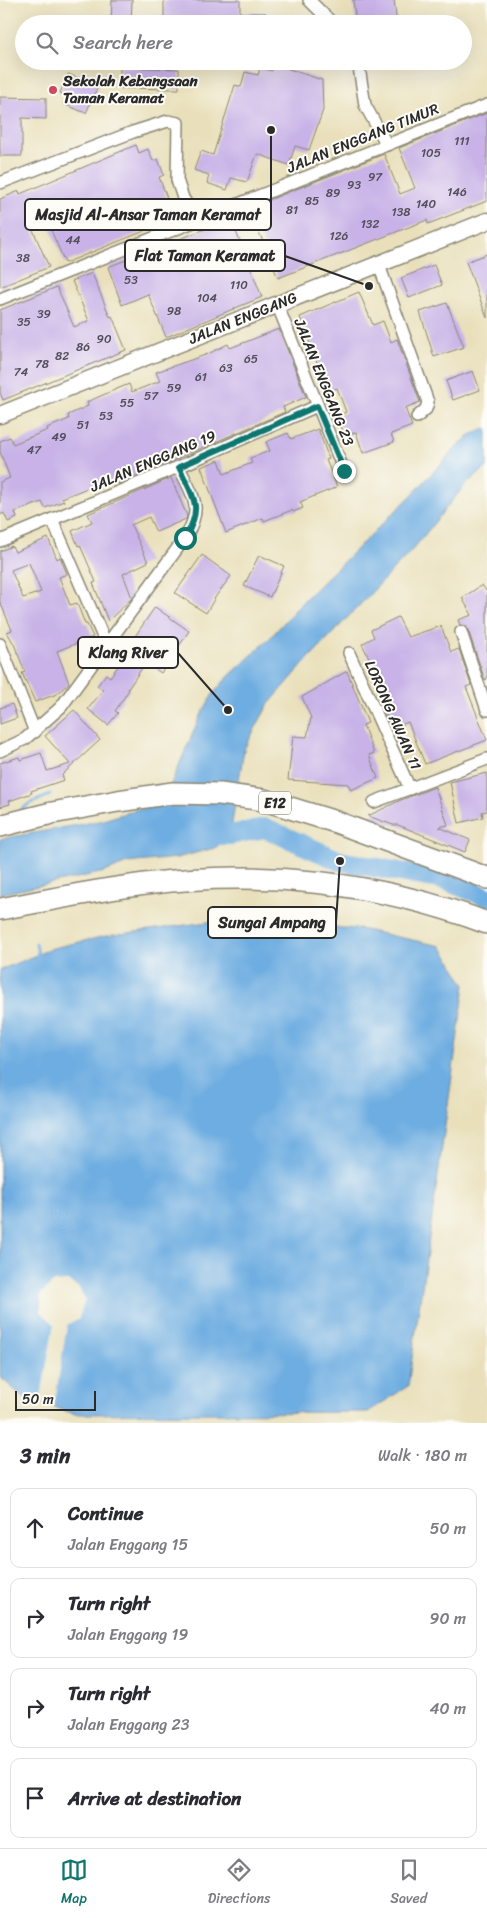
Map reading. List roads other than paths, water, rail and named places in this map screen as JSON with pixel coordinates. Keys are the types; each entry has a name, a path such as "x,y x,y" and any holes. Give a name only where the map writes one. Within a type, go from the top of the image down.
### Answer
{"highway":[{"name":"E12","path":"0,826 52,813 118,801 173,793 220,794 273,802 336,822 487,878"},
{"path":"0,909 146,884 197,879 258,877 326,883 388,893 453,910 487,923"}],"main road":[{"name":"JALAN ENGGANG","path":"0,415 487,221"}],"street":[{"path":"309,0 324,15"},
{"path":"359,70 365,105 387,145"},
{"name":"JALAN ENGGANG TIMUR","path":"0,299 487,105"},
{"path":"0,183 168,120 178,123 177,180 183,198 197,221"},
{"path":"378,265 428,402 426,409 417,418"},
{"name":"JALAN ENGGANG 23","path":"276,304 344,471"},
{"name":"JALAN ENGGANG 19","path":"0,541 179,467 317,406"},
{"path":"0,751 25,740 61,707 107,646 194,522 196,510 194,499 179,467"},
{"path":"52,520 107,646"},
{"path":"461,632 487,710"},
{"path":"0,644 35,732"},
{"name":"LORONG AWAN 11","path":"349,653 410,788"},
{"path":"374,802 487,759"}],"water":[{"path":"487,428 487,467 465,485 414,548 309,658 268,705 244,749 230,835 215,848 176,858 127,863 105,872 0,894 0,839 100,821 158,803 168,791 199,719 213,694 225,680 270,638 305,599 411,496 455,449 470,435"},
{"path":"215,921 360,929 441,946 465,985 408,1386 368,1412 75,1414 23,1397 0,1377 0,970 53,948 106,936"}],"waterway":[{"path":"20,811 29,804 50,795"},
{"path":"204,835 230,835 265,828 340,861 444,880 487,897"},
{"path":"36,944 38,955"}],"place":[{"name":"Sekolah Kebangsaan Taman Keramat","path":"53,90"},
{"name":"Masjid Al-Ansar Taman Keramat","path":"271,130"},
{"name":"Flat Taman Keramat","path":"369,286"},
{"name":"Klang River","path":"228,710"},
{"name":"Sungai Ampang","path":"340,861"}]}
